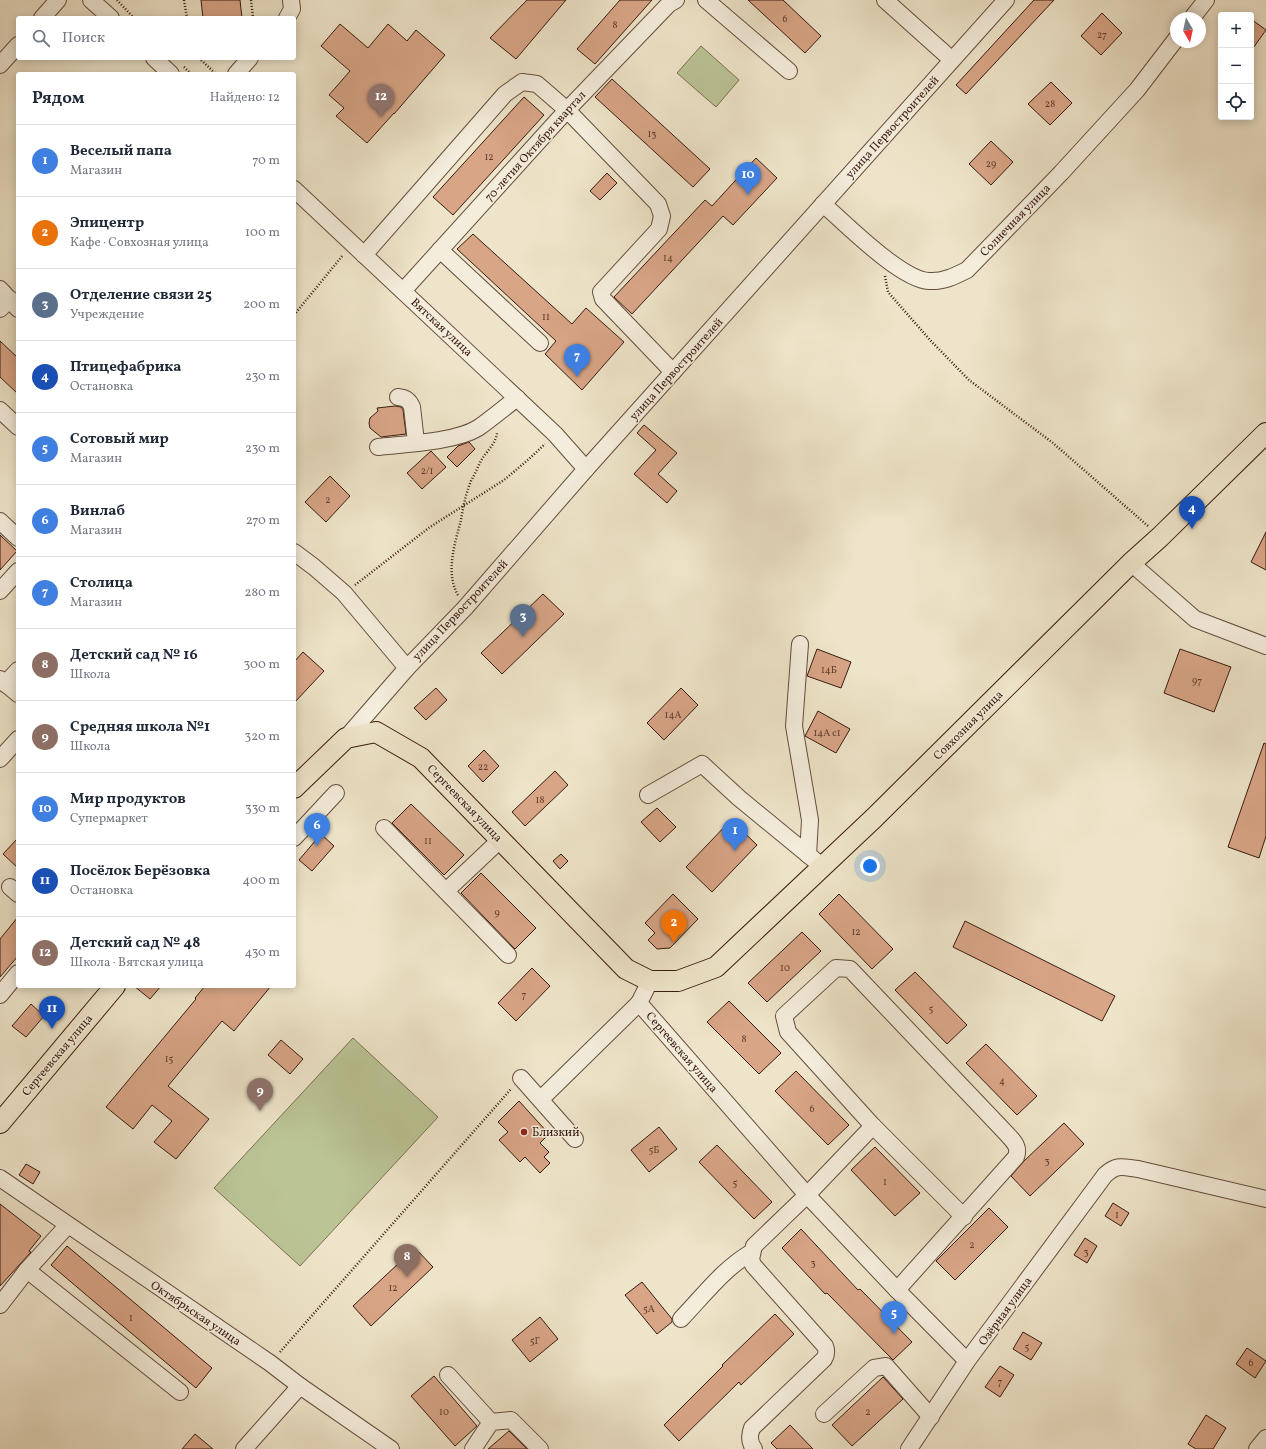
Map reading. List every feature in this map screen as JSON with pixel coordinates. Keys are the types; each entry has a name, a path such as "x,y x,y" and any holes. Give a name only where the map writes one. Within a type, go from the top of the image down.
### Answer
{"main road":[{"name":"Совхозная улица","path":"650,981 678,981 716,967 815,861 880,813 1131,563 1160,537 1266,433"},
{"name":"Сергеевская улица","path":"346,738 376,732 421,758 626,969 650,981"},
{"path":"296,786 346,738"},
{"name":"Сергеевская улица","path":"0,1123 113,988"}],"street":[{"path":"44,16 58,0"},
{"path":"91,0 109,16"},
{"path":"288,16 292,9 291,0"},
{"path":"706,0 789,71"},
{"path":"885,0 952,60"},
{"name":"улица Первостроителей","path":"346,738 407,668 465,608 586,469 1006,0"},
{"path":"1197,12 1206,0"},
{"name":"70-летия Октября квартал","path":"403,291 567,110 672,2"},
{"path":"0,65 16,47"},
{"name":"Солнечная улица","path":"823,204 882,256 910,276 928,281 949,279 967,270 1061,173 1137,90 1170,47"},
{"path":"156,60 169,72"},
{"path":"238,72 248,60"},
{"path":"364,255 505,94 522,82 536,84 567,110 658,204 662,216 659,229 601,292 603,299 673,372"},
{"name":"Вятская улица","path":"296,191 555,434 586,469"},
{"path":"440,250 540,343"},
{"path":"398,397 405,398 410,402 412,407 416,442"},
{"path":"378,447 444,439 467,433 477,428 517,398"},
{"path":"0,410 16,425"},
{"path":"0,521 16,536"},
{"path":"296,554 344,593 407,668"},
{"path":"1131,563 1195,619 1266,646"},
{"path":"0,590 16,573"},
{"path":"800,644 794,726 810,820 815,861"},
{"path":"16,671 3,681 16,692"},
{"path":"0,759 16,741"},
{"path":"648,796 702,764 739,798 815,861"},
{"path":"296,836 336,793"},
{"path":"384,828 508,955"},
{"path":"446,891 500,840"},
{"path":"897,1290 964,1217 1016,1157 1018,1151 1017,1145 850,969 836,968 784,1016 788,1032 873,1126 964,1217"},
{"path":"0,995 16,975"},
{"name":"Сергеевская улица","path":"650,981 639,1003 807,1195 967,1361"},
{"path":"541,1099 639,1003"},
{"path":"521,1078 575,1138"},
{"path":"754,1449 750,1439 752,1428 824,1359 826,1350 825,1346 753,1265 752,1252 754,1246 807,1195 873,1126"},
{"name":"Озёрная улица","path":"909,1449 967,1361 1105,1175 1113,1168 1123,1167 1266,1199"},
{"name":"Октябрьская улица","path":"0,1178 391,1449"},
{"path":"0,1305 27,1270 68,1225"},
{"path":"682,1319 727,1270 740,1259 752,1252"},
{"path":"27,1270 180,1392"},
{"path":"824,1414 874,1368 886,1366 931,1417"},
{"path":"448,1375 491,1422"},
{"path":"244,1449 300,1386"},
{"path":"491,1422 511,1420 540,1449"},
{"path":"473,1449 491,1422"},
{"path":"1257,1449 1266,1438"}],"path":[{"path":"117,0 132,16"},
{"path":"184,0 187,16"},
{"path":"251,0 253,16"},
{"path":"201,60 214,72"},
{"path":"296,313 352,243"},
{"path":"882,256 888,292 930,340 969,380 1053,443 1160,537"},
{"path":"465,608 455,590 452,564 470,483 482,459 497,436 498,412"},
{"path":"344,593 430,527 504,480 555,434"},
{"path":"270,1364 521,1078"}],"green space":[{"path":"701,46 739,80 716,107 677,73"},
{"path":"353,1038 438,1117 300,1266 214,1188"}],"building":[{"path":"201,0 240,0 242,16 203,16"},
{"path":"527,0 566,0 516,59 490,38"},
{"path":"620,0 652,0 595,64 577,49"},
{"path":"748,0 783,0 821,36 805,53"},
{"path":"1034,0 1054,0 966,94 956,85"},
{"path":"1102,13 1122,33 1101,55 1081,36"},
{"path":"1254,21 1266,30 1254,47"},
{"path":"340,24 368,48 388,24 407,41 416,30 445,55 367,143 336,116 344,108 329,95 350,71 321,46"},
{"path":"612,79 710,169 693,187 595,97"},
{"path":"1051,82 1072,103 1050,125 1028,104"},
{"path":"524,97 544,115 453,215 433,197"},
{"path":"991,141 1013,162 991,185 969,164"},
{"path":"756,158 777,178 733,225 723,216 632,314 614,297 705,200 712,206"},
{"path":"607,173 617,183 600,200 590,191"},
{"path":"473,234 572,324 586,308 624,342 582,390 545,354 556,341 457,249"},
{"path":"0,341 16,356 16,392 0,377"},
{"path":"395,406 401,407 403,410 406,434 381,437 370,428 370,418 378,411 377,408"},
{"path":"644,425 677,453 658,474 677,491 667,503 634,474 656,450 637,433"},
{"path":"469,442 475,449 457,467 447,457 458,446"},
{"path":"431,451 446,467 422,489 407,473"},
{"path":"330,476 350,496 326,522 305,502"},
{"path":"1266,532 1266,570 1251,562"},
{"path":"0,535 16,550 16,552 0,570"},
{"path":"543,594 564,614 502,674 481,653"},
{"path":"817,649 851,662 841,688 807,676"},
{"path":"1180,649 1231,667 1214,712 1164,693"},
{"path":"303,652 324,671 296,701 296,660"},
{"path":"436,688 447,700 426,720 414,708"},
{"path":"681,688 698,705 664,740 647,723"},
{"path":"818,711 850,729 836,753 805,736"},
{"path":"1264,743 1266,744 1266,836 1259,858 1228,847"},
{"path":"484,750 499,766 483,782 468,766"},
{"path":"555,771 568,785 525,826 512,812"},
{"path":"411,804 464,855 444,875 392,823"},
{"path":"657,808 676,827 660,842 641,822"},
{"path":"731,820 757,845 712,892 686,867"},
{"path":"321,834 334,846 312,871 299,860"},
{"path":"16,840 16,866 3,854"},
{"path":"561,854 568,861 560,869 553,861"},
{"path":"481,873 536,928 515,949 461,893"},
{"path":"673,894 698,919 670,948 657,949 648,940 655,933 645,923"},
{"path":"839,894 893,949 872,969 819,914"},
{"path":"16,919 16,958 0,977 0,939"},
{"path":"965,921 1115,996 1102,1021 953,947"},
{"path":"802,932 821,951 767,1002 748,983"},
{"path":"532,968 550,986 516,1021 498,1003"},
{"path":"915,972 967,1025 947,1044 895,990"},
{"path":"136,988 159,988 150,999"},
{"path":"203,988 269,988 234,1031 222,1021 168,1086 209,1119 176,1159 154,1142 172,1121 152,1105 133,1129 106,1107 196,999 195,998"},
{"path":"729,1001 781,1053 759,1074 707,1022"},
{"path":"31,1004 44,1016 26,1037 12,1026"},
{"path":"281,1040 303,1059 290,1074 268,1055"},
{"path":"986,1044 1037,1096 1017,1115 966,1063"},
{"path":"796,1071 849,1125 828,1145 775,1091"},
{"path":"519,1101 549,1134 540,1143 549,1152 544,1157 550,1163 540,1173 525,1157 520,1162 499,1140 508,1132 498,1122"},
{"path":"1064,1123 1084,1144 1030,1196 1011,1176 1024,1161"},
{"path":"659,1127 677,1149 649,1172 631,1150"},
{"path":"717,1145 772,1202 754,1219 699,1162"},
{"path":"875,1147 920,1193 895,1216 851,1170"},
{"path":"26,1164 40,1172 33,1184 19,1175"},
{"path":"1113,1203 1129,1213 1121,1226 1105,1216"},
{"path":"0,1204 41,1236 29,1251 31,1252 0,1286"},
{"path":"989,1208 1008,1227 955,1280 936,1261"},
{"path":"801,1229 858,1290 860,1289 912,1342 893,1360 827,1293 825,1294 782,1248"},
{"path":"1085,1238 1097,1246 1087,1263 1074,1255"},
{"path":"67,1246 212,1368 196,1388 51,1265"},
{"path":"415,1248 433,1267 371,1326 353,1306"},
{"path":"642,1282 672,1319 672,1322 657,1334 625,1295"},
{"path":"775,1314 794,1334 741,1385 739,1382 679,1441 664,1425 723,1366 722,1365"},
{"path":"540,1317 558,1339 530,1362 512,1340"},
{"path":"1023,1332 1042,1343 1031,1360 1013,1349"},
{"path":"1247,1348 1266,1361 1255,1378 1236,1364"},
{"path":"1000,1366 1014,1375 1000,1397 985,1387"},
{"path":"434,1376 477,1426 455,1446 411,1396"},
{"path":"883,1377 903,1399 852,1446 832,1425"},
{"path":"1206,1415 1226,1428 1213,1449 1196,1449 1188,1444"},
{"path":"790,1425 813,1449 777,1449 771,1443"},
{"path":"509,1431 527,1449 488,1449"},
{"path":"195,1434 213,1449 182,1449"}],"place":[{"name":"Детский сад № 48","path":"381,117"},
{"name":"Мир продуктов","path":"748,195"},
{"name":"Столица","path":"577,377"},
{"name":"Птицефабрика","path":"1192,529"},
{"name":"Отделение связи 25","path":"523,637"},
{"name":"Винлаб","path":"317,846"},
{"name":"Веселый папа","path":"735,851"},
{"name":"Эпицентр","path":"674,943"},
{"name":"Посёлок Берёзовка","path":"52,1029"},
{"name":"Средняя школа №1","path":"260,1111"},
{"name":"Близкий","path":"524,1132"},
{"name":"Детский сад № 16","path":"407,1277"},
{"name":"Сотовый мир","path":"894,1334"}]}
